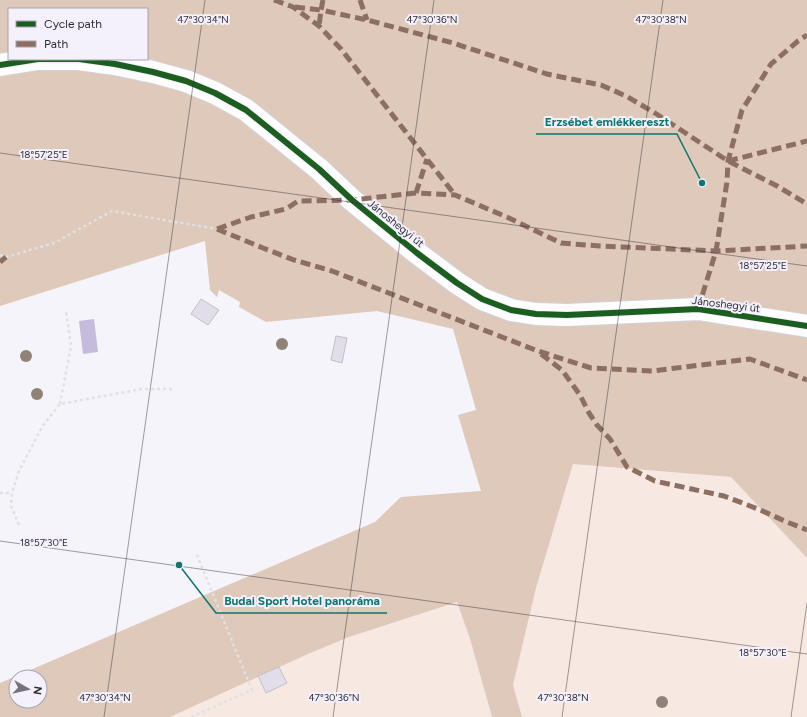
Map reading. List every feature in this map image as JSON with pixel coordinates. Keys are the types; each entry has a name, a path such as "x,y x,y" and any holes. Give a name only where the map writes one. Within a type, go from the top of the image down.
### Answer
{"street":[{"name":"Jánoshegyi út","path":"0,65 32,60"},
{"name":"Jánoshegyi út","path":"79,60 115,64 186,81 215,93 246,110 319,169 352,200 457,283 482,299 511,310 536,314 567,315 698,309 807,326"}],"path":[{"path":"0,255 6,257 54,243 112,211 217,229"},
{"path":"19,525 11,506 12,493 19,471 42,427 60,404 71,346 66,311"},
{"path":"60,404 142,389 172,389"},
{"path":"0,493 12,493"},
{"path":"191,717 252,690 197,554"}],"shaded area":[{"path":"0,0 807,0 807,558 731,477 573,464 536,588 513,685 522,717 492,717 470,639 457,602 349,637 308,654 170,717 0,717 0,683 8,680 8,709 48,709 48,669 33,669 375,522 401,497 481,491 458,415 476,410 453,329 377,311 266,322 239,307 240,302 219,290 217,297 210,290 205,241 0,306"},
{"path":"94,319 98,352 83,354 79,321"},
{"path":"573,464 731,477 807,558 807,717 522,717 513,685 536,588"},
{"path":"457,602 470,639 492,717 170,717 308,654 349,637"}],"building":[{"path":"201,299 219,310 208,325 191,314"},
{"path":"336,336 347,338 342,363 331,360"},
{"path":"279,667 287,683 266,693 258,676"}],"marked path":[{"path":"274,0 293,7 319,26 341,49 455,195"},
{"path":"323,0 321,10 367,20 453,43 547,74 601,85 626,96 655,113 728,161 777,186 807,204"},
{"path":"360,0 367,20"},
{"path":"295,7 321,10 319,26"},
{"path":"698,309 716,251 727,182 728,161 742,110 771,64 807,35"},
{"path":"728,161 807,141"},
{"path":"416,193 427,159"},
{"path":"217,229 251,217 286,209 298,201 352,200 416,193 455,195 509,218 561,243 716,251 807,246"},
{"path":"217,229 294,260 332,271 538,351 591,368 652,371 750,359 807,380"},
{"path":"0,262 6,257"},
{"path":"541,354 562,370 580,395 597,425 610,439 627,467 655,481 724,496 807,530"}],"cycle path":[{"path":"0,65 32,60"},
{"path":"86,60 115,64 186,81 215,93 246,110 319,169 352,200 417,253 457,283 482,299 511,310 536,314 567,315 698,309 807,326"}],"place":[{"name":"Erzsébet emlékkereszt","path":"702,183"},
{"name":"Budai Sport Hotel panoráma","path":"179,565"}]}
